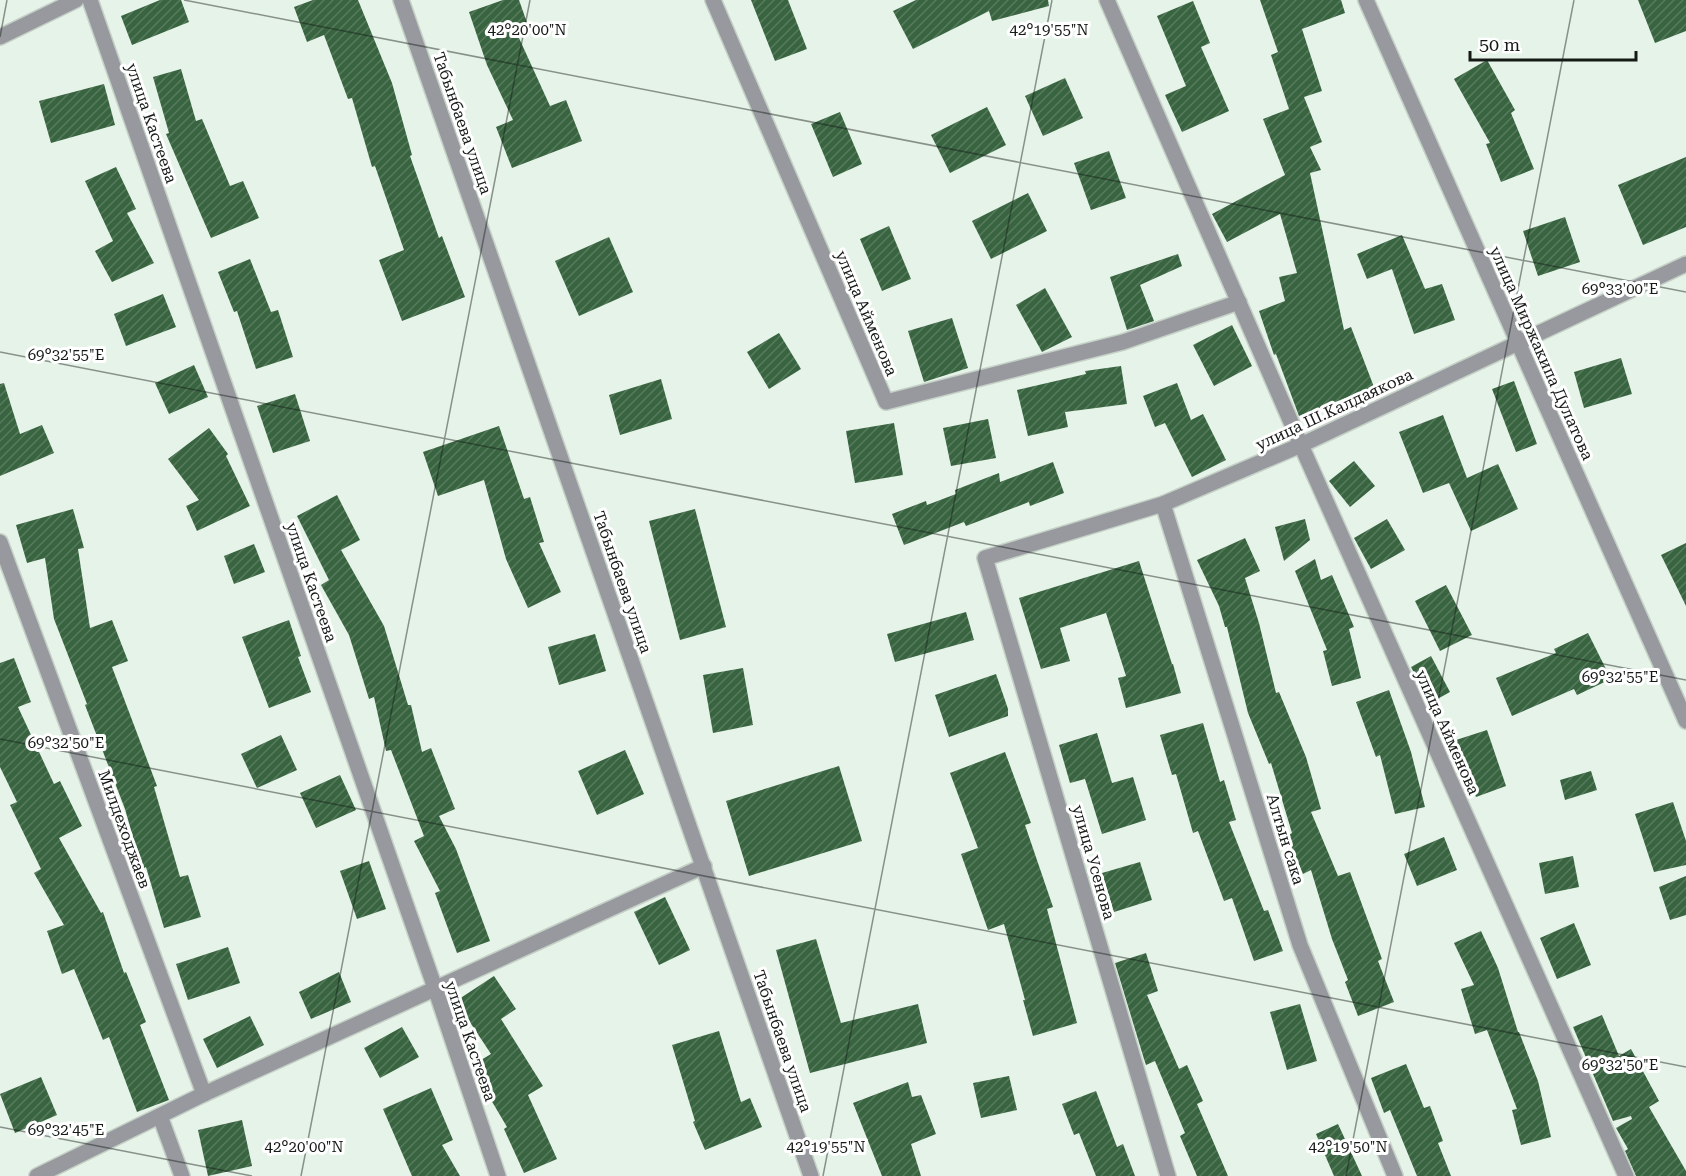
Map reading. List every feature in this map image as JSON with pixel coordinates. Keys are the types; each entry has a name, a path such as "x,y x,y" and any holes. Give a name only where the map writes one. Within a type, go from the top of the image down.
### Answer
{"street":[{"path":"0,37 76,0"},
{"name":"улица Кастеева","path":"90,0 435,988 498,1176"},
{"name":"Табынбаева улица","path":"401,0 811,1176"},
{"name":"улица Айменова","path":"713,0 886,402 1123,342 1239,302"},
{"name":"улица Айменова","path":"1107,0 1301,446 1626,1176"},
{"name":"улица Миржакипа Дулатова","path":"1366,0 1686,721"},
{"name":"улица Ш.Калдаякова","path":"985,558 1163,504 1301,446 1686,264"},
{"name":"Алтын сака","path":"1163,504 1300,945 1395,1176"},
{"name":"Милдеходжаев","path":"0,542 204,1094"},
{"name":"улица Усенова","path":"985,558 1168,1176"},
{"path":"37,1176 204,1094 704,866"},
{"path":"160,1116 182,1176"}],"building":[{"path":"160,0 181,0 189,22 132,45 121,16"},
{"path":"313,0 358,0 392,83 412,155 410,156 439,238 442,236 465,297 402,321 379,260 404,250 375,166 372,167 352,98 348,99 324,35 307,42 294,7"},
{"path":"503,0 519,0 531,34 519,38 550,106 566,100 582,141 512,168 496,127 513,120 487,65 469,12"},
{"path":"751,0 788,0 807,49 775,61"},
{"path":"916,0 1048,0 1049,6 992,21 989,11 913,49 893,11"},
{"path":"1260,0 1341,0 1345,13 1302,29 1322,91 1304,97 1322,142 1310,147 1321,170 1310,173 1344,330 1351,327 1374,387 1299,416 1259,311 1285,301 1279,277 1297,273 1280,214 1227,242 1212,214 1285,175 1263,119 1289,109 1271,55 1278,52"},
{"path":"1638,0 1686,0 1686,31 1655,43"},
{"path":"1193,1 1210,43 1201,47 1229,111 1182,132 1165,95 1186,86 1157,16"},
{"path":"1487,60 1515,110 1511,113 1534,169 1501,182 1486,144 1490,143 1454,79"},
{"path":"181,69 196,121 202,119 230,186 243,181 259,218 211,238 166,134 169,133 153,77"},
{"path":"1065,78 1083,118 1043,136 1025,96"},
{"path":"104,84 115,125 51,143 39,101"},
{"path":"987,107 1006,145 950,173 931,135"},
{"path":"840,112 862,164 833,177 811,124"},
{"path":"1109,151 1126,198 1091,210 1074,163"},
{"path":"1686,157 1686,227 1643,245 1618,185"},
{"path":"116,167 136,209 127,213 154,263 112,282 95,251 113,241 85,181"},
{"path":"1028,193 1047,231 991,259 972,221"},
{"path":"1565,217 1580,262 1538,276 1523,231"},
{"path":"889,226 911,279 882,291 860,239"},
{"path":"1402,235 1425,289 1442,284 1455,320 1414,334 1392,269 1367,279 1357,254"},
{"path":"609,237 633,292 579,316 555,261"},
{"path":"1178,254 1182,266 1140,285 1154,321 1127,330 1110,277"},
{"path":"250,259 271,312 278,310 293,357 256,369 237,311 234,312 218,272"},
{"path":"1045,288 1072,337 1042,352 1016,305"},
{"path":"163,294 176,327 126,346 114,314"},
{"path":"952,318 968,368 924,382 908,331"},
{"path":"1232,325 1252,366 1214,386 1193,345"},
{"path":"779,333 801,369 769,389 747,352"},
{"path":"1621,358 1632,394 1584,408 1574,372"},
{"path":"194,365 208,397 169,414 155,383"},
{"path":"1121,366 1127,404 1065,412 1068,427 1028,436 1017,390 1086,374 1085,371"},
{"path":"661,379 672,419 620,435 609,395"},
{"path":"1514,381 1537,444 1516,452 1492,389"},
{"path":"4,383 20,434 42,425 54,453 0,476 0,384"},
{"path":"1177,383 1191,420 1203,414 1226,460 1192,477 1165,423 1155,427 1143,396"},
{"path":"295,394 310,441 273,453 257,406"},
{"path":"1443,415 1467,478 1498,464 1518,509 1471,531 1449,483 1423,493 1399,432"},
{"path":"988,419 996,458 951,466 943,428"},
{"path":"894,423 903,475 855,483 846,431"},
{"path":"499,426 524,499 530,497 544,542 539,543 561,592 528,608 506,559 484,480 438,496 423,452"},
{"path":"209,428 228,454 226,456 250,506 197,531 186,506 199,500 168,459"},
{"path":"1354,461 1375,486 1350,507 1329,481"},
{"path":"1053,462 1064,493 1030,506 1029,502 966,526 964,522 904,545 892,514 926,501 927,505 956,494 955,490 999,473 1000,482"},
{"path":"337,495 360,540 341,550 384,626 408,705 411,705 422,752 431,748 455,809 439,816 456,849 490,941 457,953 435,893 440,891 414,841 424,836 391,750 386,751 374,697 369,699 349,635 321,585 329,580 297,516"},
{"path":"73,509 84,548 78,549 90,628 112,620 128,661 112,667 157,786 154,787 180,877 188,875 201,917 164,928 146,867 142,869 125,809 54,619 45,558 27,563 16,525"},
{"path":"695,509 726,627 680,640 649,521"},
{"path":"1305,519 1310,540 1284,561 1275,527"},
{"path":"1387,519 1405,550 1371,569 1354,538"},
{"path":"1245,538 1260,571 1245,578 1259,623 1276,693 1279,692 1306,757 1321,809 1311,812 1338,876 1350,872 1382,959 1378,961 1394,1002 1358,1016 1345,982 1348,980 1332,939 1311,870 1303,874 1287,836 1292,833 1271,763 1269,764 1248,713 1227,627 1225,627 1219,606 1197,560"},
{"path":"1686,543 1686,606 1661,555"},
{"path":"254,544 265,572 234,584 224,556"},
{"path":"1315,559 1321,580 1332,575 1354,627 1349,629 1361,678 1332,686 1323,651 1327,650 1295,571"},
{"path":"1139,561 1181,693 1126,708 1118,678 1126,676 1106,613 1060,628 1070,661 1041,669 1019,598"},
{"path":"1446,585 1472,635 1440,651 1415,601"},
{"path":"966,612 974,640 895,662 887,634"},
{"path":"289,620 301,656 298,657 311,692 269,708 242,637"},
{"path":"1588,633 1611,679 1577,695 1574,689 1512,716 1496,678 1556,653 1554,649"},
{"path":"595,634 606,671 559,685 548,647"},
{"path":"1431,656 1450,692 1430,703 1411,667"},
{"path":"14,658 31,702 18,707 54,784 60,781 82,826 59,838 101,913 103,912 124,973 126,972 146,1022 140,1025 169,1100 137,1112 109,1037 103,1040 74,969 62,974 47,931 64,925 34,873 41,869 10,805 17,802 0,767 0,663"},
{"path":"743,668 753,725 713,733 703,675"},
{"path":"996,674 1008,709 1008,716 949,737 935,695"},
{"path":"1389,690 1411,752 1425,807 1395,814 1380,755 1376,757 1356,702"},
{"path":"1203,723 1220,782 1224,780 1236,820 1229,822 1264,911 1268,910 1283,951 1254,961 1232,898 1224,901 1198,831 1193,833 1176,774 1172,775 1160,735"},
{"path":"1487,730 1506,786 1476,797 1456,740"},
{"path":"1097,733 1112,783 1133,777 1146,820 1102,834 1085,779 1070,783 1059,745"},
{"path":"281,735 297,770 257,788 241,754"},
{"path":"625,750 644,794 597,815 578,771"},
{"path":"1005,752 1031,823 1025,825 1053,907 1047,909 1077,1023 1033,1036 1004,924 988,930 961,854 978,848 950,773"},
{"path":"839,766 862,841 749,876 726,801"},
{"path":"1591,771 1597,790 1565,800 1560,780"},
{"path":"340,775 356,810 316,828 300,793"},
{"path":"1673,802 1686,841 1686,865 1654,872 1635,814"},
{"path":"1444,837 1457,870 1417,886 1404,854"},
{"path":"1573,856 1579,887 1545,894 1539,863"},
{"path":"369,861 386,909 357,919 340,871"},
{"path":"1140,862 1152,900 1114,912 1102,873"},
{"path":"1686,876 1686,915 1670,920 1659,887"},
{"path":"665,897 690,950 659,965 634,912"},
{"path":"1574,923 1591,965 1557,979 1540,938"},
{"path":"1481,931 1498,968 1518,1032 1538,1081 1551,1137 1521,1145 1512,1110 1517,1109 1487,1030 1475,1034 1461,989 1474,985 1454,943"},
{"path":"816,939 841,1023 918,1004 927,1043 810,1073 776,950"},
{"path":"228,947 240,983 188,1000 176,964"},
{"path":"1146,953 1158,991 1147,995 1179,1069 1187,1065 1203,1101 1197,1104 1228,1176 1197,1176 1180,1136 1185,1133 1155,1061 1146,1065 1115,963"},
{"path":"339,972 351,1002 311,1019 299,992"},
{"path":"494,976 516,1009 501,1019 543,1086 528,1095 557,1159 524,1173 504,1129 507,1127 471,1066 491,1054 456,1001"},
{"path":"1300,1004 1317,1061 1287,1070 1270,1012"},
{"path":"1602,1015 1619,1056 1631,1049 1659,1101 1649,1107 1686,1171 1686,1176 1636,1176 1625,1151 1628,1149 1616,1128 1632,1119 1631,1116 1613,1121 1573,1027"},
{"path":"250,1016 264,1045 217,1068 203,1039"},
{"path":"402,1027 419,1057 380,1078 364,1048"},
{"path":"719,1031 741,1102 750,1098 762,1127 705,1150 693,1122 695,1121 672,1045"},
{"path":"1406,1064 1424,1108 1430,1106 1443,1141 1438,1143 1451,1176 1417,1176 1390,1110 1384,1113 1371,1078"},
{"path":"1009,1076 1017,1110 981,1118 973,1083"},
{"path":"41,1077 57,1115 15,1133 0,1094"},
{"path":"908,1082 912,1097 921,1095 936,1134 911,1144 921,1176 882,1176 853,1103"},
{"path":"431,1088 453,1140 442,1145 460,1176 412,1176 383,1109"},
{"path":"1096,1091 1117,1147 1123,1144 1135,1176 1096,1176 1079,1133 1074,1135 1062,1104"},
{"path":"242,1120 252,1166 208,1176 198,1130"},
{"path":"1338,1124 1362,1176 1334,1176 1316,1134"}]}
